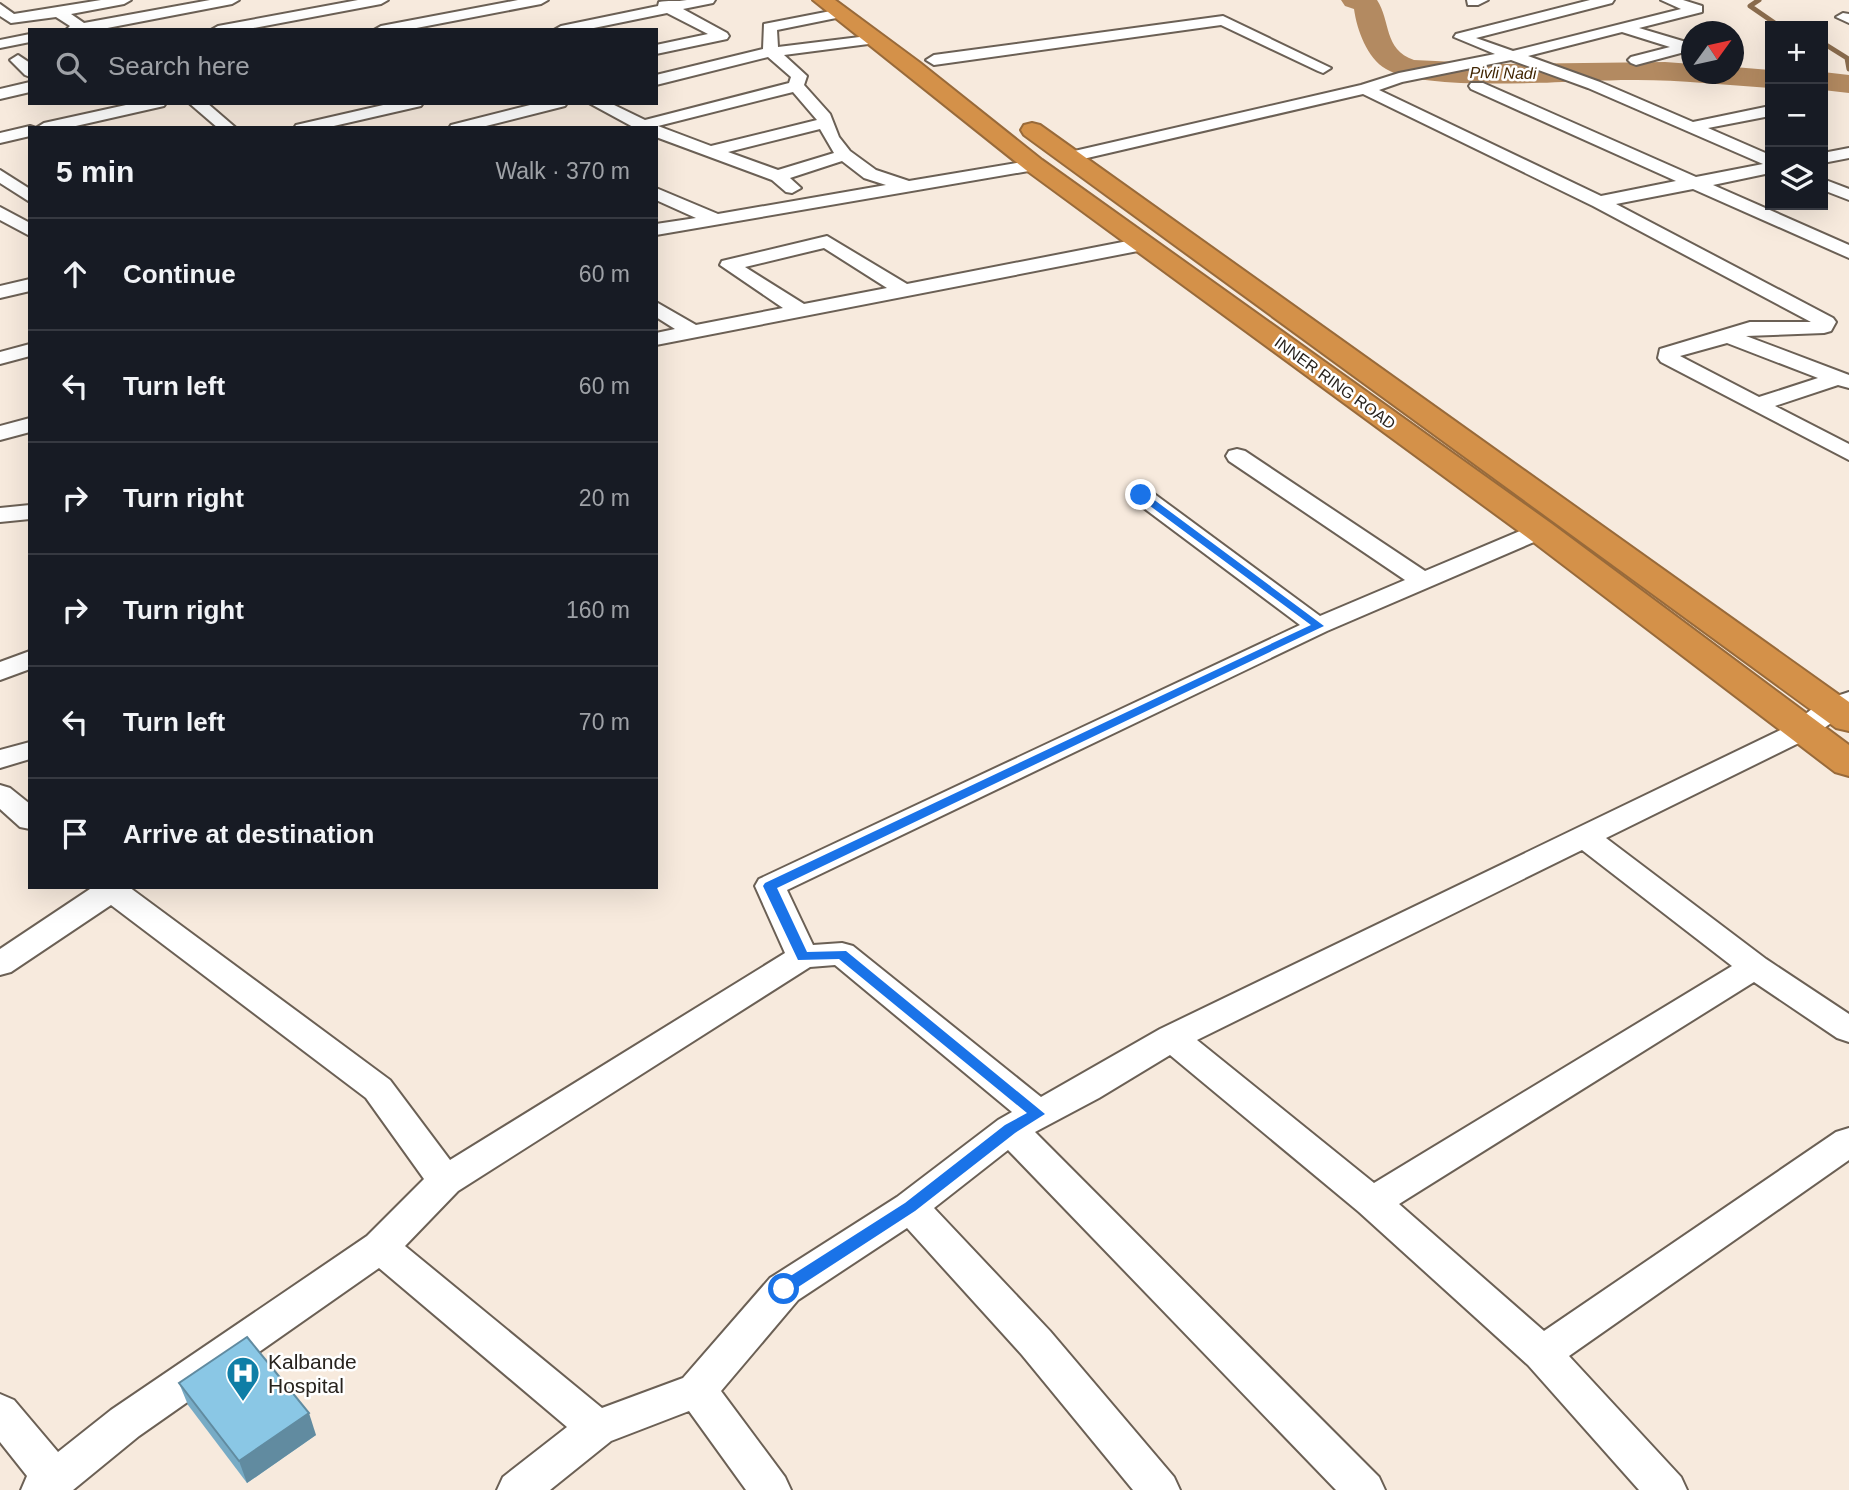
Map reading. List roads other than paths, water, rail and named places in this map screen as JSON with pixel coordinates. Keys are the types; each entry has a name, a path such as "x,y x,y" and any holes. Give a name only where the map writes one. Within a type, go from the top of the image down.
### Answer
{"highway":[{"name":"INNER RING ROAD","path":"838,4 876,39 1034,164 1540,531 1849,764"},
{"name":"INNER RING ROAD","path":"838,4 934,61 1844,709"}],"street":[{"path":"0,8 10,19 123,0"},
{"path":"85,28 232,0"},
{"path":"229,28 381,0"},
{"path":"394,28 541,0"},
{"path":"597,27 661,4 708,0"},
{"path":"1607,0 1461,37 1594,85 1765,160"},
{"path":"1070,157 1425,73 1514,55 1697,9 1668,0"},
{"path":"359,4 388,28"},
{"path":"658,50 728,35 661,4"},
{"path":"796,86 799,76 771,52 763,28 838,4"},
{"path":"59,12 79,28"},
{"path":"934,61 1223,19 1323,68"},
{"path":"1623,28 1681,44"},
{"path":"0,44 28,38"},
{"path":"658,80 771,52 876,39"},
{"path":"1636,60 1681,49"},
{"path":"796,86 824,117 831,138 844,155 870,174 910,187"},
{"path":"658,131 796,86"},
{"path":"1477,86 1849,252"},
{"path":"0,94 28,87"},
{"path":"1365,89 1599,202 1826,322 1824,327 1813,328 1751,328 1667,353 1668,358 1849,453"},
{"path":"63,105 82,124"},
{"path":"63,126 82,124 151,105"},
{"path":"199,105 226,126"},
{"path":"465,126 551,105"},
{"path":"601,105 642,126"},
{"path":"310,126 387,106"},
{"path":"1690,127 1765,112"},
{"path":"499,118 515,126"},
{"path":"710,151 826,123"},
{"path":"0,138 28,131"},
{"path":"658,133 778,176 810,204"},
{"path":"1828,157 1849,152"},
{"path":"778,176 844,155"},
{"path":"658,230 1034,164"},
{"path":"1599,202 1765,169"},
{"path":"0,175 28,197"},
{"path":"1828,186 1849,195"},
{"path":"658,193 717,220"},
{"path":"0,211 28,200"},
{"path":"0,211 28,230"},
{"path":"0,237 28,231"},
{"path":"802,311 729,265 827,242 905,290"},
{"path":"658,339 1143,244"},
{"path":"0,292 28,285"},
{"path":"658,310 693,332"},
{"path":"1728,336 1843,380"},
{"path":"0,358 28,351"},
{"path":"1759,404 1843,380"},
{"path":"0,433 28,426"},
{"path":"1237,456 1423,581"},
{"path":"1141,495 1318,626"},
{"path":"0,515 28,512"},
{"path":"803,957 770,886 1318,626 1540,531"},
{"path":"517,1490 597,1428 697,1391 784,1289 910,1207 1024,1121 1087,1089 1172,1038 1844,709"},
{"path":"0,760 28,751"},
{"path":"0,794 28,818"},
{"path":"1584,836 1755,967 1849,1030"},
{"path":"0,964 110,889 378,1089 445,1181"},
{"path":"0,1412 48,1485 125,1423 380,1247 445,1181 803,957 842,954 1024,1121 1364,1490"},
{"path":"1372,1202 1755,967"},
{"path":"1172,1038 1372,1202 1542,1353 1666,1490"},
{"path":"1542,1353 1849,1142"},
{"path":"910,1207 1037,1343 1159,1490"},
{"path":"380,1247 597,1428"},
{"path":"697,1391 770,1490"}],"waterway":[{"name":"Pivli Nadi","path":"1355,0 1367,5 1373,29 1386,53 1398,64 1414,69 1472,73 1681,73"},
{"path":"1759,0 1750,6 1772,21"},
{"path":"1828,46 1847,58 1849,69"},
{"name":"Pivli Nadi","path":"1744,77 1765,79"},
{"name":"Pivli Nadi","path":"1828,82 1849,84"}],"place":[{"name":"Kalbande Hospital","path":"243,1403"}]}
